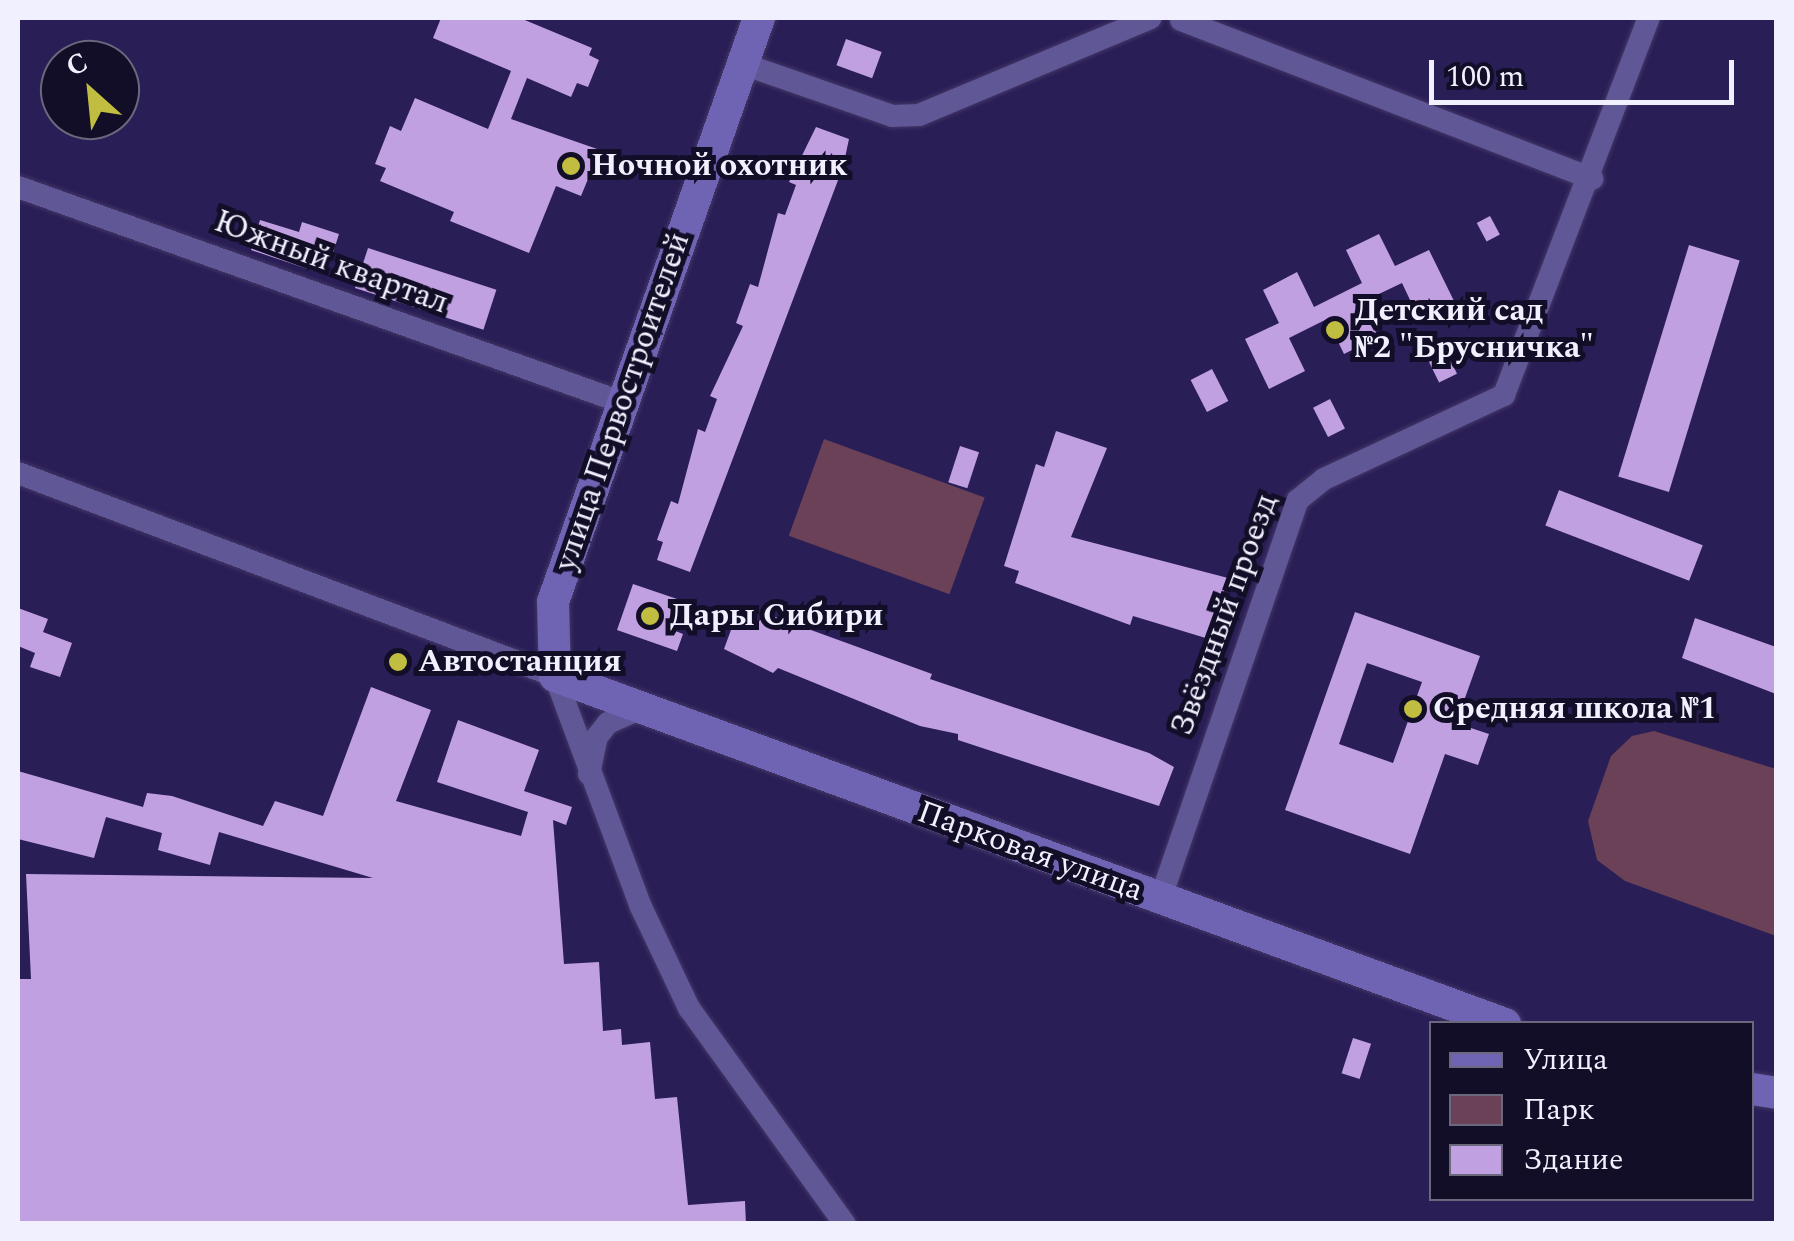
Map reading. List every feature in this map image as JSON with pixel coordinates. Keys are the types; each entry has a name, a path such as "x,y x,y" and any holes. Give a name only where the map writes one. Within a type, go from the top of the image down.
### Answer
{"street":[{"name":"улица Первостроителей","path":"555,676 553,602 759,18"},
{"path":"743,64 892,116 918,115 1151,18"},
{"path":"1177,18 1592,180"},
{"name":"Звёздный проезд","path":"1160,900 1298,500 1324,479 1504,394 1592,180 1650,18"},
{"name":"Южный квартал","path":"18,187 621,402"},
{"path":"18,473 555,676 589,776 689,1008 845,1224"},
{"name":"Парковая улица","path":"555,676 1498,1021"},
{"path":"589,776 596,736 608,723 640,708"}],"green space":[{"path":"824,439 985,497 949,594 789,536"},
{"path":"1654,731 1776,769 1776,936 1625,881 1597,860 1588,821 1611,756 1632,736"}],"building":[{"path":"441,18 520,18 592,48 589,55 599,60 588,87 577,83 571,97 527,78 511,119 600,150 581,196 556,186 529,253 450,221 454,212 380,181 386,168 375,164 390,126 401,131 415,98 488,129 511,71 433,38"},
{"path":"846,39 882,52 872,78 836,65"},
{"path":"816,127 849,139 843,167 690,572 657,560 663,542 657,540 671,501 678,504 698,429 705,432 717,399 710,396 743,326 736,323 750,284 758,287 778,213 785,215 796,185 789,182"},
{"path":"1490,216 1500,235 1487,242 1477,223"},
{"path":"260,220 299,232 302,222 339,234 326,275 251,250"},
{"path":"1379,234 1395,266 1429,250 1454,301 1419,319 1402,283 1362,302 1378,337 1344,354 1327,319 1289,338 1305,371 1269,389 1245,339 1279,323 1263,290 1297,272 1314,307 1362,283 1346,250"},
{"path":"1689,245 1740,260 1669,492 1618,476"},
{"path":"368,248 496,290 483,330 355,288"},
{"path":"1443,345 1457,374 1439,383 1425,354"},
{"path":"1212,369 1228,401 1207,412 1191,380"},
{"path":"1330,399 1345,428 1328,437 1313,408"},
{"path":"1056,431 1107,448 1071,537 1228,578 1209,639 1133,616 1130,625 1015,583 1019,571 1004,566 1036,464 1044,467"},
{"path":"960,446 979,452 967,488 948,482"},
{"path":"1559,490 1703,545 1689,581 1545,525"},
{"name":"Дары Сибири","path":"633,584 683,601 673,630 683,634 677,651 617,630"},
{"path":"18,608 48,619 43,632 72,643 60,677 30,667 35,653 18,646"},
{"path":"1355,612 1480,656 1456,723 1489,734 1478,765 1445,754 1410,854 1285,810","holes":["1367,663 1422,682 1393,763 1339,744"]},
{"path":"767,614 932,674 930,679 1149,753 1174,767 1159,806 958,740 958,734 920,726 778,668 773,673 724,649 735,619 755,625"},
{"path":"1695,618 1776,647 1776,694 1682,658"},
{"path":"371,687 431,710 396,801 521,836 528,812 437,782 458,720 539,750 524,791 572,807 566,825 553,820 564,964 599,962 603,1031 621,1029 622,1045 650,1042 655,1099 677,1097 688,1205 745,1201 746,1224 18,1224 18,979 31,979 26,874 373,878 219,832 210,865 158,850 162,833 106,817 94,858 18,839 18,771 143,807 147,793 172,796 263,826 275,801 323,816"},
{"path":"1353,1038 1371,1044 1360,1079 1342,1073"}],"place":[{"name":"Ночной охотник","path":"571,166"},
{"name":"Детский сад №2 \"Брусничка\"","path":"1335,330"},
{"name":"Дары Сибири","path":"650,616"},
{"name":"Автостанция","path":"398,662"},
{"name":"Средняя школа №1","path":"1413,709"}]}
